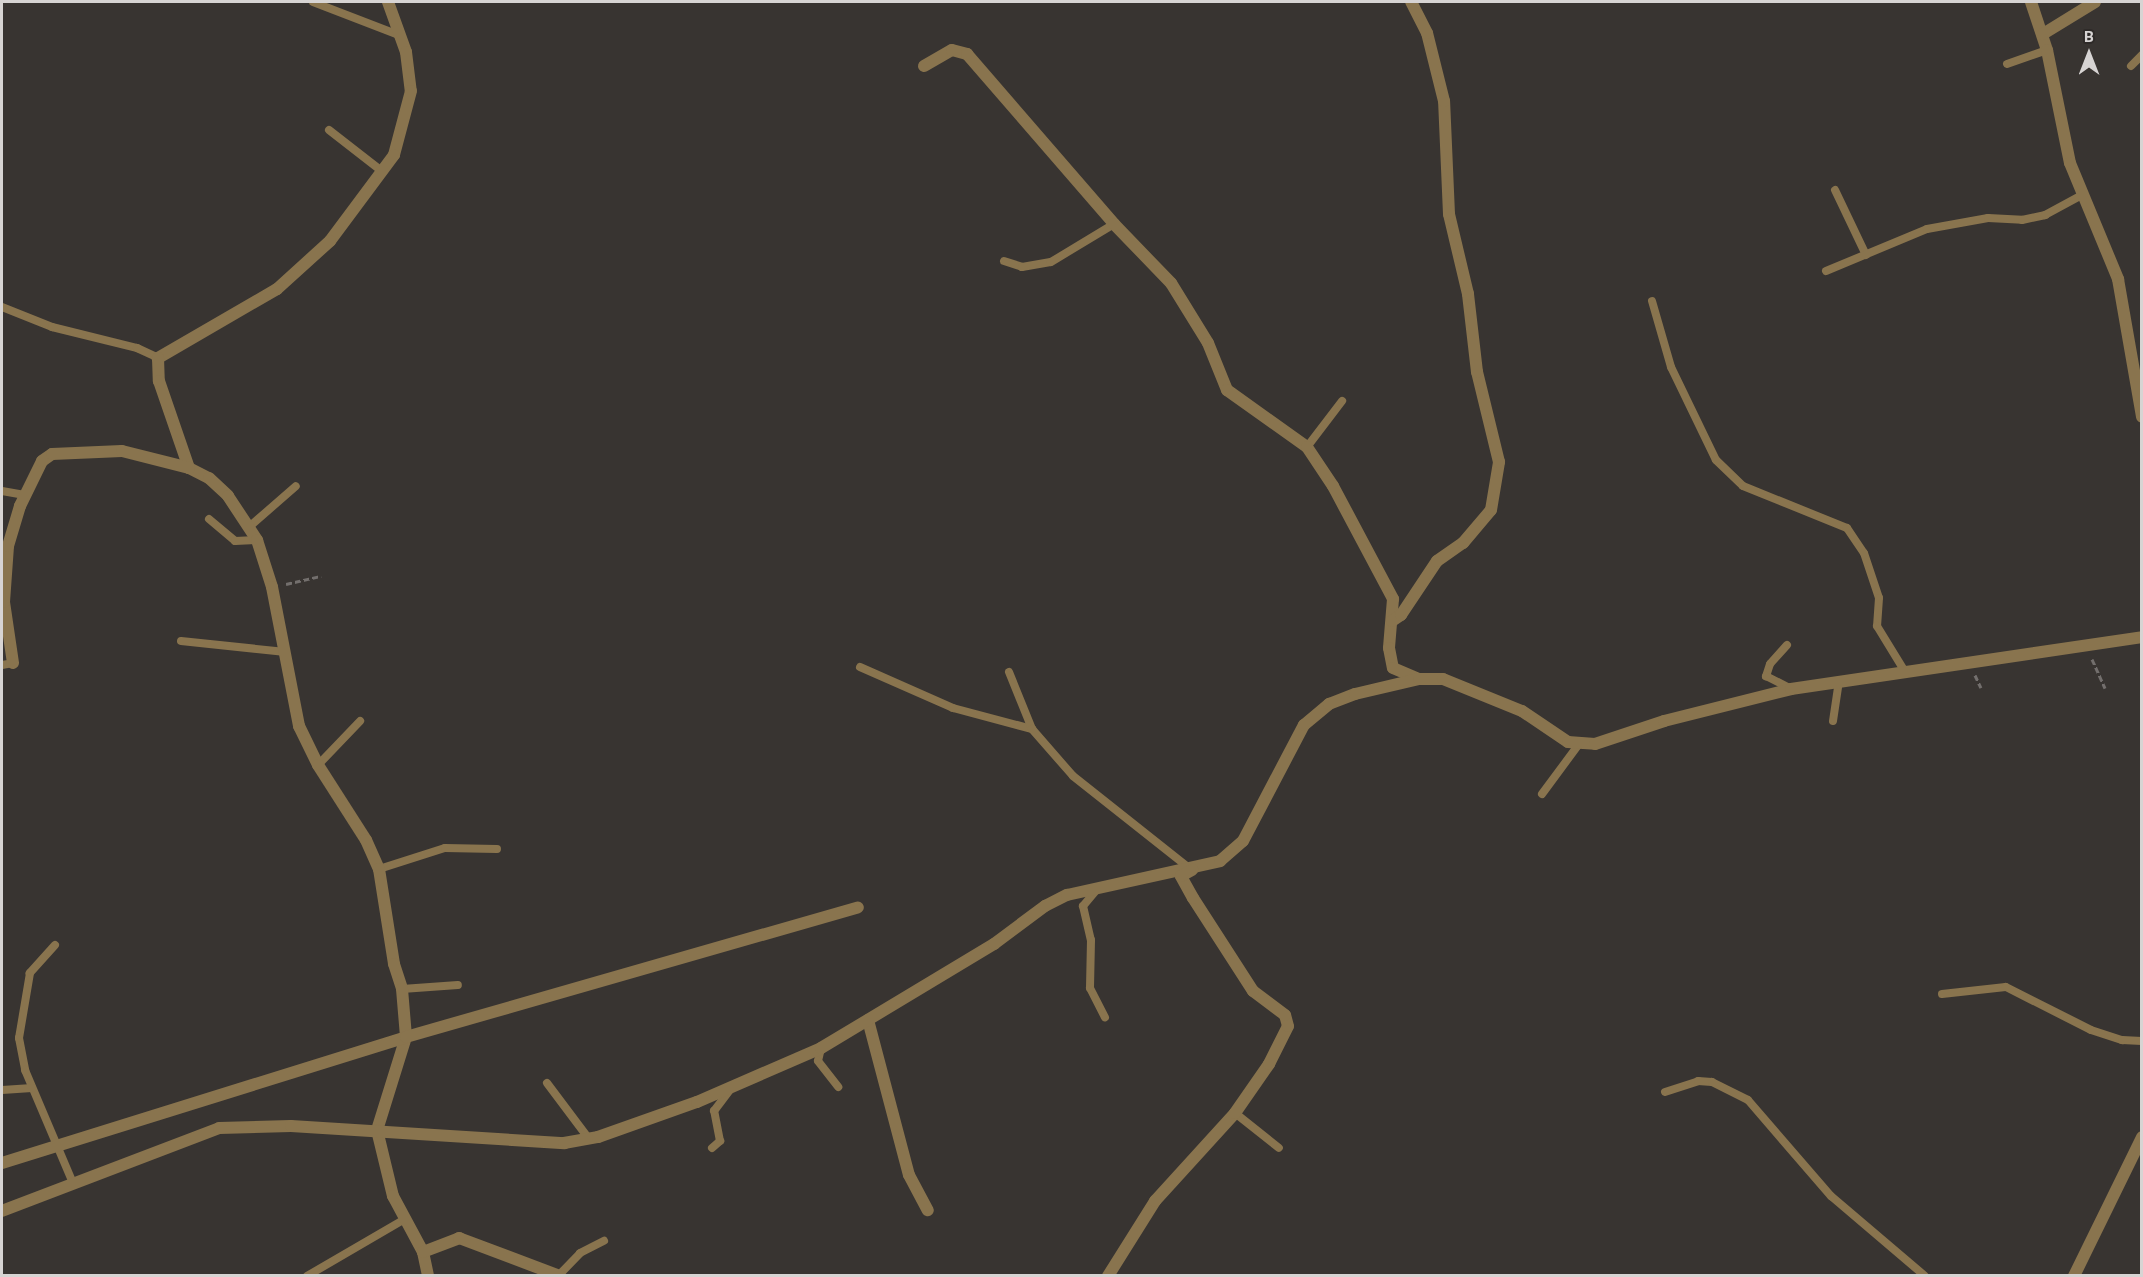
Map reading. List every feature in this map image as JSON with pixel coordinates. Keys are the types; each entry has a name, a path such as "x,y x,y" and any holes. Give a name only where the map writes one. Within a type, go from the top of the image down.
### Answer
{"street":[{"path":"189,468 159,381 158,361 277,289 330,242 383,172 402,134 411,91 401,36 388,2"},
{"path":"1392,621 1401,615 1437,561 1463,543 1491,510 1499,462 1477,372 1468,294 1449,214 1444,101 1427,33 1411,2"},
{"path":"2031,2 2043,34 2059,119 2082,195 2118,279 2142,417"},
{"path":"2043,34 2095,2"},
{"path":"924,66 952,50 967,54 1114,224 1185,300 1227,390 1307,447 1333,486 1393,599 1389,648 1393,668 1419,680"},
{"path":"7,664 5,573 13,526 42,461 52,454 122,451 189,468 219,487 249,527 257,540 272,587 299,726 318,765 366,840 379,869 394,964 402,989 406,1037 377,1130 393,1196 423,1252 428,1275"},
{"path":"2,1211 219,1128 377,1130 564,1143 589,1139 730,1089 821,1048 994,944 1045,906 1066,895 1220,861 1243,841 1285,757 1314,714 1355,694 1419,680 1443,679 1483,692 1522,711 1568,742 1579,744 1609,741 1664,721 1791,689 1904,670 2142,637"},
{"path":"1108,1275 1155,1202 1235,1113 1269,1064 1286,1032 1288,1020 1253,991 1193,898 1181,876 1194,867"},
{"path":"2,1163 406,1037 858,907"},
{"path":"868,1020 909,1175 928,1210"},
{"path":"2074,1275 2142,1137"},
{"path":"423,1252 459,1238 559,1275"}],"lane":[{"path":"313,2 401,36"},
{"path":"2007,64 2047,50"},
{"path":"2131,66 2142,55"},
{"path":"329,130 383,172"},
{"path":"1834,190 1866,255"},
{"path":"1826,271 1928,229 1988,218 2022,220 2045,215 2082,195"},
{"path":"1004,261 1022,267 1051,262 1114,224"},
{"path":"1652,301 1671,367 1716,460 1743,486 1848,528 1864,553 1879,598 1877,626 1904,670"},
{"path":"2,307 52,327 137,348 158,361"},
{"path":"1307,447 1342,401"},
{"path":"249,527 296,486"},
{"path":"2,491 25,495"},
{"path":"209,519 235,541 257,540"},
{"path":"181,641 285,652"},
{"path":"1787,645 1770,664 1766,675 1791,689"},
{"path":"860,667 953,708 1032,729"},
{"path":"1009,672 1032,729 1073,776 1194,867"},
{"path":"1833,721 1839,681"},
{"path":"318,765 360,721"},
{"path":"1542,794 1579,744"},
{"path":"379,869 445,848 496,849"},
{"path":"1100,886 1083,906 1091,940 1089,988 1105,1017"},
{"path":"55,945 30,973 20,1031 20,1046 32,1088 73,1183"},
{"path":"402,989 458,985"},
{"path":"1942,994 2006,987 2091,1030 2121,1040 2142,1041"},
{"path":"821,1048 818,1061 838,1087"},
{"path":"1665,1092 1698,1081 1712,1082 1748,1100 1831,1196 1925,1275"},
{"path":"547,1083 589,1139"},
{"path":"2,1090 32,1088"},
{"path":"712,1148 720,1141 714,1111 730,1089"},
{"path":"1235,1113 1279,1148"},
{"path":"307,1275 405,1219"},
{"path":"559,1275 580,1253 604,1241"}],"path":[{"path":"272,587 321,576"},
{"path":"2085,644 2105,688"}]}
